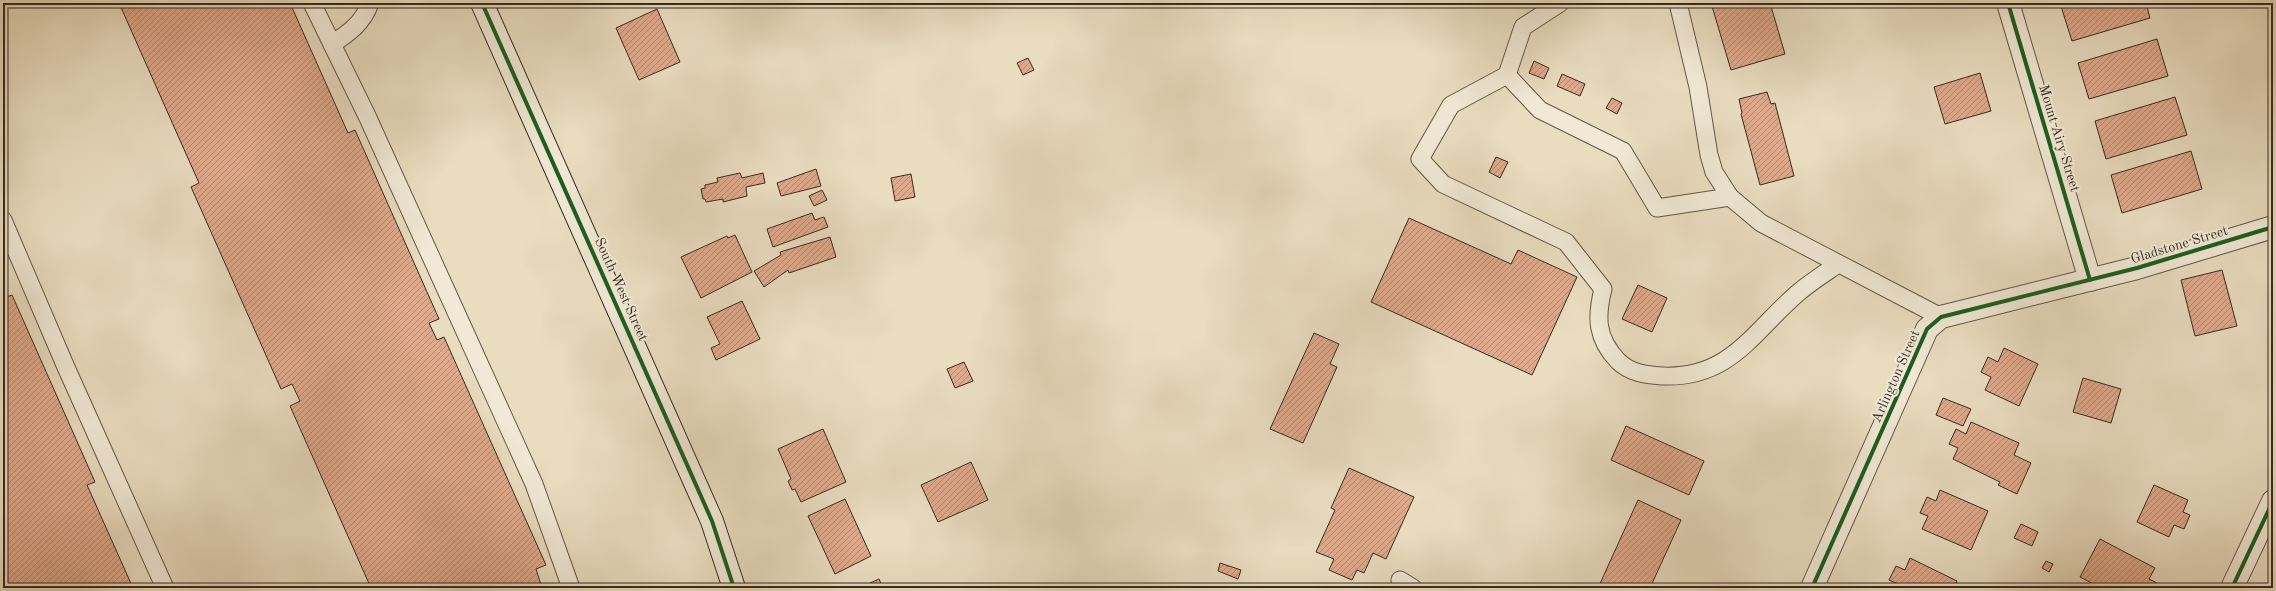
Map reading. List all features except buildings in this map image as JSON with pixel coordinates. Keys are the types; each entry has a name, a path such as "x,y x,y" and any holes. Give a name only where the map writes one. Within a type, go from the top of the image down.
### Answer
{"street":[{"name":"South West Street","path":"482,3 709,514 734,588"},
{"name":"Mount Airy Street","path":"2008,3 2090,280"},
{"name":"Gladstone Street","path":"2090,280 2137,268 2273,227"},
{"name":"Arlington Street","path":"1812,588 1927,329 1941,317 2090,280"},
{"path":"2232,588 2273,501"}],"lane":[{"path":"312,3 368,118 534,484 571,588"},
{"path":"332,44 351,32 366,14 370,3"},
{"path":"1560,3 1523,27 1507,75 1451,105 1420,159 1443,184 1566,242 1603,288 1598,310 1600,332 1609,352 1625,368 1647,375 1681,377 1709,370 1734,355 1799,292 1838,264"},
{"path":"1678,3 1698,87 1709,156 1714,172 1730,197 1761,222 1838,264 1941,317"},
{"path":"1507,75 1540,110 1623,151 1657,208 1730,197"},
{"path":"3,220 65,365 165,588"}],"cycle path":[{"path":"482,3 712,521 734,588"},
{"path":"2008,3 2090,280"},
{"path":"1812,588 1927,329 1941,317 2137,268 2273,227"},
{"path":"2232,588 2273,501"}]}
